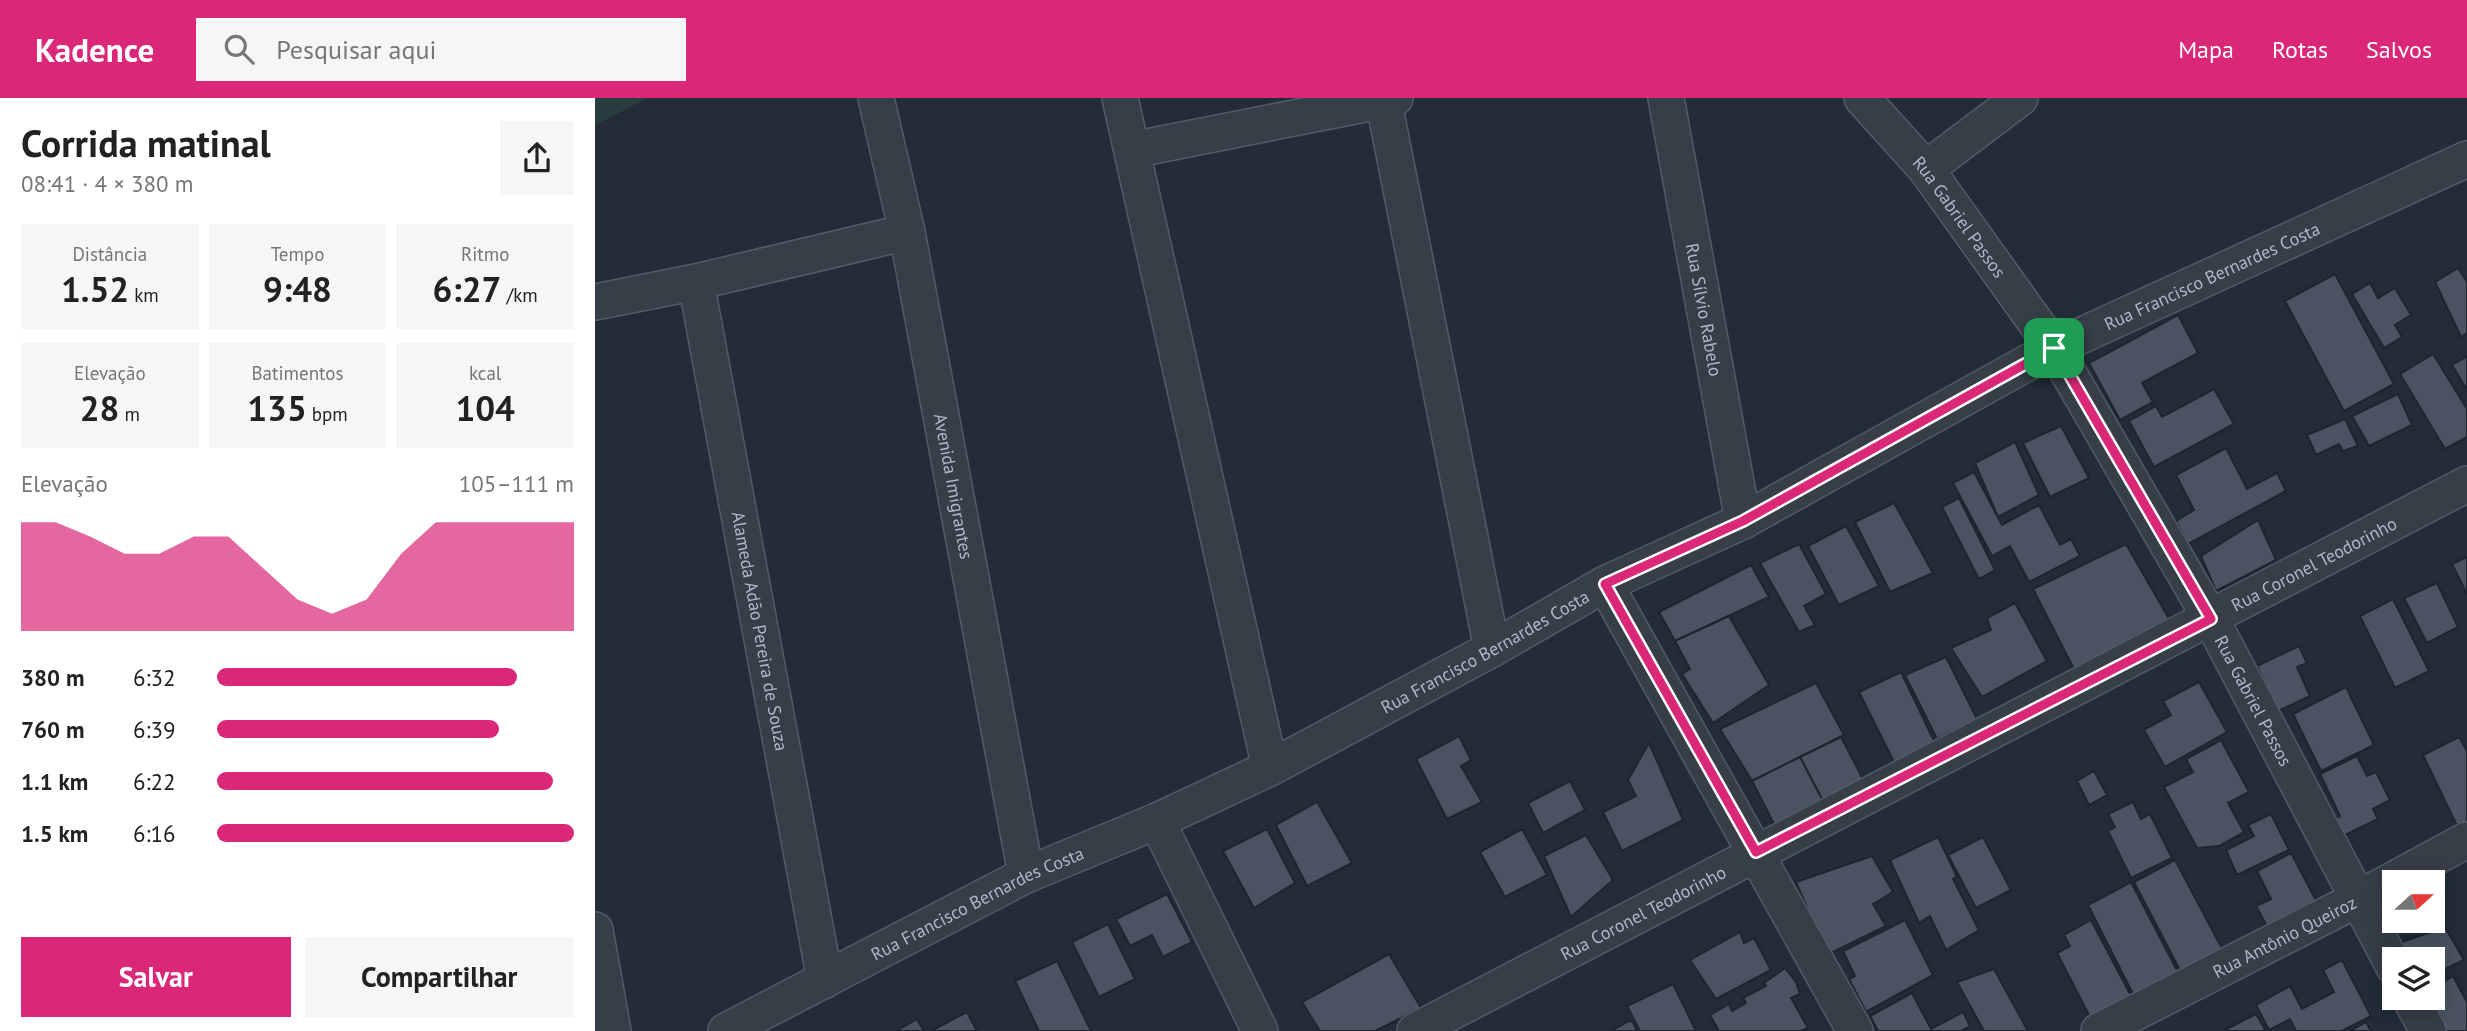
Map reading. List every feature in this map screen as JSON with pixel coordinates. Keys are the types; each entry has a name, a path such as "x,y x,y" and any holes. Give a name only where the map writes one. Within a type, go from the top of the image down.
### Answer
{"street":[{"name":"Avenida Imigrantes","path":"876,98 907,232 1026,875"},
{"path":"1120,98 1270,768"},
{"name":"Rua Sílvio Rabelo","path":"1666,98 1743,521"},
{"name":"Rua Gabriel Passos","path":"1861,98 1926,169 2054,348 2211,619 2383,947"},
{"path":"1926,169 2020,98"},
{"path":"1132,150 1387,99 1492,649"},
{"name":"Rua Francisco Bernardes Costa","path":"728,1030 1026,875 1157,821 1270,768 1492,649 1605,584 1743,521 2054,348 2467,159"},
{"path":"595,302 696,282 907,232"},
{"name":"Alameda Adão Pereira de Souza","path":"696,282 825,980"},
{"name":"Rua Coronel Teodorinho","path":"1415,1031 2467,484"},
{"path":"1605,584 1856,1031"},
{"path":"1157,821 1260,1031"},
{"name":"Rua Antônio Queiroz","path":"2099,1031 2358,900 2467,840"},
{"path":"595,930 613,1031"},
{"path":"2417,1010 2428,1031"}],"shaded area":[{"path":"595,98 648,98 595,125"}],"building":[{"path":"2458,268 2467,282 2467,333 2461,337 2435,282"},
{"path":"2335,274 2394,384 2344,411 2285,301"},
{"path":"2370,283 2378,298 2395,288 2411,315 2395,325 2402,337 2384,348 2352,294"},
{"path":"2178,315 2198,353 2142,383 2153,402 2120,420 2089,363"},
{"path":"2433,354 2467,409 2467,437 2445,449 2400,374"},
{"path":"2467,356 2467,390 2452,365"},
{"path":"2214,389 2234,424 2154,467 2129,421 2156,406 2162,417"},
{"path":"2398,394 2412,425 2369,446 2352,416"},
{"path":"2345,419 2358,446 2343,451 2339,444 2316,455 2307,435"},
{"path":"2061,426 2089,478 2050,497 2023,443"},
{"path":"2015,442 2039,495 1998,517 1975,463"},
{"path":"2226,448 2247,489 2277,473 2286,491 2188,544 2176,521 2194,510 2176,475"},
{"path":"1974,472 2002,525 2039,505 2060,545 2071,539 2080,556 2029,582 2010,546 1992,556 1953,483"},
{"path":"1959,498 1995,570 1979,579 1942,507"},
{"path":"1894,503 1933,573 1890,592 1855,522"},
{"path":"2258,520 2276,560 2216,591 2201,556"},
{"path":"1846,526 1879,586 1839,605 1808,546"},
{"path":"1799,544 1826,594 1804,606 1815,625 1799,632 1760,563"},
{"path":"2126,544 2172,624 2077,675 2033,589"},
{"path":"2467,557 2467,594 2452,564"},
{"path":"1751,565 1769,597 1675,641 1659,612"},
{"path":"2437,583 2458,627 2427,643 2404,598"},
{"path":"2393,599 2429,671 2395,688 2360,616"},
{"path":"2015,603 2047,661 1982,697 1951,648 1991,630 1987,618"},
{"path":"1729,616 1769,685 1713,723 1682,674 1690,669 1675,641"},
{"path":"2299,646 2307,663 2297,667 2310,696 2278,711 2257,666"},
{"path":"1946,657 1977,719 1937,739 1905,675"},
{"path":"1901,672 1935,743 1895,764 1859,692"},
{"path":"2199,682 2227,732 2165,767 2144,730 2171,715 2163,701"},
{"path":"1816,683 1844,735 1752,781 1720,729"},
{"path":"2346,687 2374,745 2321,771 2293,714"},
{"path":"1459,736 1471,760 1461,766 1482,802 1447,819 1416,759"},
{"path":"1841,737 1866,785 1825,805 1800,757"},
{"path":"2459,737 2467,751 2467,823 2458,828 2423,755"},
{"path":"2221,740 2249,792 2228,803 2244,832 2219,846 2197,848 2164,787 2193,772 2186,759"},
{"path":"1649,743 1683,820 1622,851 1603,812 1636,796 1628,780"},
{"path":"2357,756 2367,776 2376,772 2390,800 2373,809 2378,819 2339,838 2331,821 2340,816 2320,774"},
{"path":"1800,757 1825,805 1776,828 1752,781"},
{"path":"2094,771 2107,795 2089,805 2077,781"},
{"path":"1570,781 1585,810 1543,833 1528,803"},
{"path":"1317,802 1352,863 1307,886 1276,825"},
{"path":"2133,802 2141,819 2150,814 2172,858 2131,878 2108,831 2115,827 2108,814"},
{"path":"2271,814 2289,850 2237,875 2226,850 2254,836 2248,825"},
{"path":"1267,829 1295,883 1254,908 1223,851"},
{"path":"1522,829 1547,875 1505,897 1480,852"},
{"path":"1586,835 1613,880 1571,917 1544,856"},
{"path":"1938,837 1957,877 1953,879 1979,930 1946,950 1930,916 1919,923 1890,860"},
{"path":"1983,837 2011,890 1976,908 1948,855"},
{"path":"2291,853 2319,906 2270,932 2256,906 2271,899 2257,871"},
{"path":"1872,856 1893,892 1873,904 1886,926 1827,955 1796,882"},
{"path":"2175,860 2226,956 2184,978 2134,882"},
{"path":"2131,882 2182,980 2138,1004 2088,905"},
{"path":"1167,894 1192,942 1163,957 1152,935 1130,946 1116,919"},
{"path":"1905,920 1933,975 1866,1012 1849,979 1855,976 1843,951"},
{"path":"2091,920 2138,1009 2091,1019 2057,953 2070,946 2064,935"},
{"path":"1108,924 1135,979 1099,997 1072,942"},
{"path":"2445,927 2464,960 2445,969 2445,947 2397,947 2396,944 2428,933 2445,933"},
{"path":"1740,932 1744,943 1754,938 1771,970 1716,999 1690,960"},
{"path":"1389,954 1421,1008 1375,1031 1320,1031 1302,1002"},
{"path":"2342,960 2371,1016 2342,1031 2296,1031 2290,1019 2269,1030 2256,1005 2290,986 2302,1009 2334,992 2323,970"},
{"path":"1057,961 1091,1031 1039,1031 1015,981"},
{"path":"1785,968 1796,982 1800,994 1791,998 1808,1028 1800,1031 1719,1031 1710,1015 1729,1004 1732,1011 1746,1003 1743,998 1766,986 1764,983"},
{"path":"1994,969 2028,1031 1984,1031 1957,982"},
{"path":"2453,976 2467,1002 2467,1031 2444,1031 2434,1010 2445,1010 2445,981"},
{"path":"1673,984 1696,1031 1640,1031 1627,1006"},
{"path":"1912,993 1931,1029 1963,1012 1970,1026 1961,1031 1878,1031 1870,1016"},
{"path":"967,1012 977,1031 931,1031"},
{"path":"2256,1014 2266,1031 2223,1031"},
{"path":"917,1019 924,1031 896,1031"},
{"path":"1629,1021 1633,1022 1637,1031 1611,1031"},
{"path":"2366,1022 2371,1031 2350,1031"}],"route":[{"path":"2054,348 2211,619 1756,852 1605,584 1743,521 2054,348"}]}
